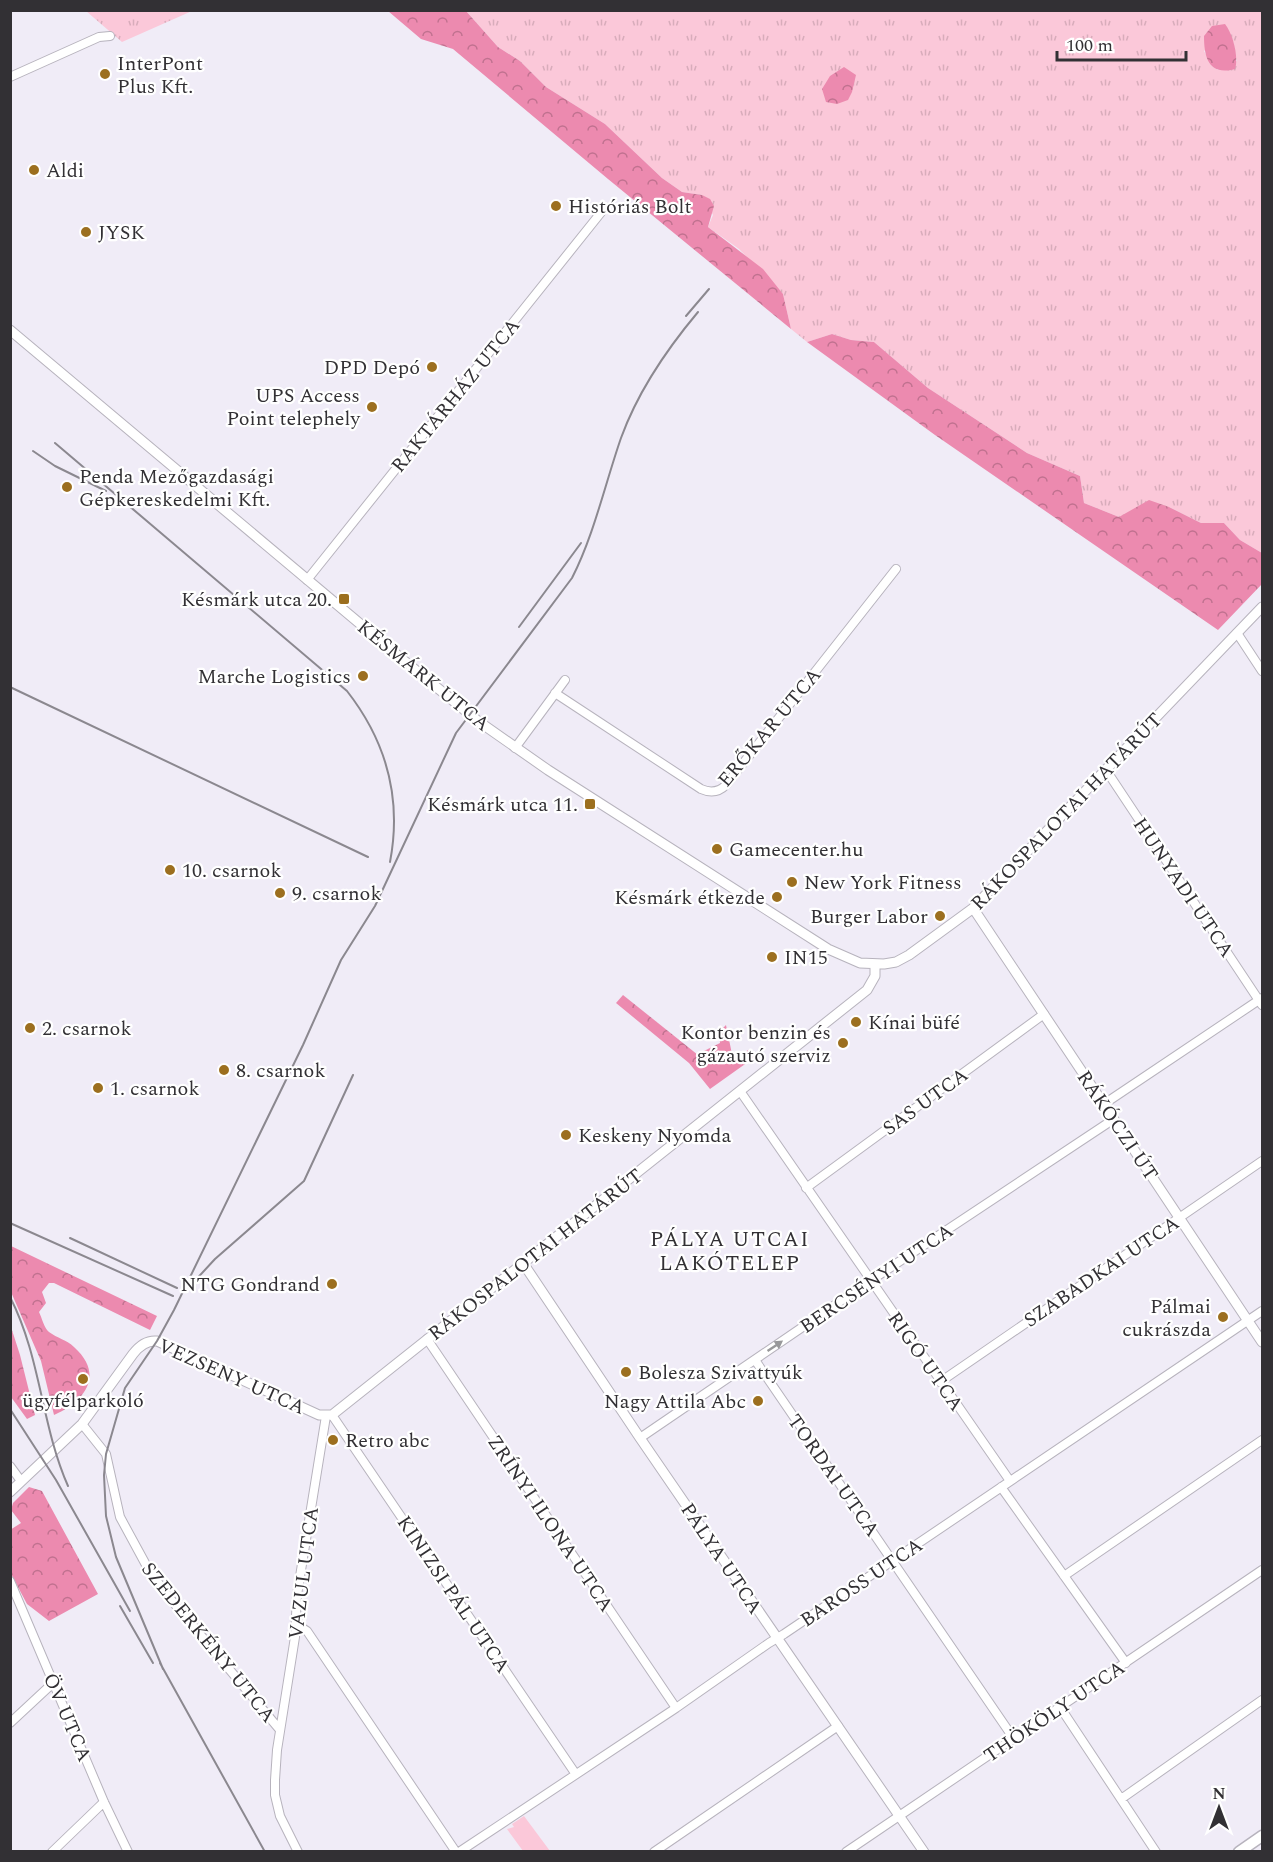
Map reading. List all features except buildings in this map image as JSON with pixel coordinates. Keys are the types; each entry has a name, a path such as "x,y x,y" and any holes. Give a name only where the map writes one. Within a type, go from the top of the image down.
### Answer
{"main road":[{"path":"1239,1851 1263,1836"}],"street":[{"path":"10,77 99,37 110,36"},
{"name":"RAKTÁRHÁZ UTCA","path":"308,580 603,210"},
{"name":"KÉSMÁRK UTCA","path":"10,330 445,695 515,748 828,949 860,963 875,964"},
{"name":"ERŐKAR UTCA","path":"555,693 701,789 710,792 717,791 726,785 896,569"},
{"name":"RÁKOSPALOTAI HATÁRÚT","path":"329,1416 552,1242 867,990 875,976 875,964 896,962 973,908 1263,607"},
{"path":"1237,633 1263,671"},
{"path":"515,748 565,680"},
{"name":"HUNYADI UTCA","path":"1106,770 1261,1000"},
{"name":"RÁKÓCZI ÚT","path":"973,908 1263,1342"},
{"path":"1104,1104 1261,1000"},
{"name":"SAS UTCA","path":"806,1188 1044,1014"},
{"name":"RIGÓ UTCA","path":"740,1092 1010,1481"},
{"name":"BERCSÉNYI UTCA","path":"640,1438 870,1281 1114,1119"},
{"name":"SZABADKAI UTCA","path":"940,1382 1263,1161"},
{"name":"PÁLYA UTCA","path":"523,1263 640,1438 924,1851"},
{"name":"BAROSS UTCA","path":"457,1851 676,1708 1263,1311"},
{"name":"ZRÍNYI ILONA UTCA","path":"427,1339 676,1708"},
{"name":"VEZSENY UTCA","path":"82,1424 139,1346 148,1341 156,1341 308,1410 329,1416"},
{"name":"TORDAI UTCA","path":"755,1360 1014,1739"},
{"name":"VAZUL UTCA","path":"298,1851 280,1816 275,1795 280,1730 296,1624 297,1595 329,1416"},
{"name":"KINIZSI PÁL UTCA","path":"329,1416 575,1773"},
{"path":"10,1492 82,1424"},
{"name":"SZEDERKÉNY UTCA","path":"82,1424 106,1454 120,1517 145,1563 163,1590 280,1730"},
{"path":"1064,1576 1263,1440"},
{"path":"10,1466 21,1481"},
{"path":"1001,1487 1126,1663"},
{"name":"THÖKÖLY UTCA","path":"846,1851 1263,1570"},
{"name":"ÖV UTCA","path":"10,1581 104,1803 128,1851"},
{"path":"296,1624 307,1631 457,1851"},
{"path":"10,1723 53,1683"},
{"path":"1121,1799 1263,1700"},
{"path":"1060,1707 1156,1851"},
{"path":"654,1851 838,1726"},
{"path":"52,1851 104,1803"}],"green space":[{"path":"86,11 192,11 122,42"},
{"path":"388,11 466,11 498,47 520,61 546,87 605,124 662,178 682,192 702,195 710,199 714,206 708,227 763,269 783,294 791,329 453,49 421,39"},
{"path":"466,11 1262,11 1262,553 1240,540 1224,523 1201,523 1169,507 1119,517 1084,503 1080,476 1027,453 928,388 874,342 851,340 832,334 807,342 791,329 783,294 739,249 708,227 713,215 702,195 682,192 662,178 605,124 546,87 520,61 498,47","holes":["1230,35 1237,61 1218,70 1212,66 1204,51"]},
{"path":"1225,24 1233,39 1236,64 1235,69 1219,70 1207,58 1204,36 1212,26"},
{"path":"844,67 856,75 848,100 837,104 826,102 822,89 830,76"},
{"path":"832,334 851,340 874,342 928,388 1027,453 1080,476 1084,503 1119,517 1149,500 1201,523 1224,523 1240,540 1262,553 1262,584 1218,630 935,435 807,342"},
{"path":"623,995 703,1059 704,1051 720,1043 719,1032 726,1025 733,1059 750,1049 755,1057 710,1089 689,1063 616,1003"},
{"path":"11,1246 157,1316 150,1330 54,1283 49,1283 42,1292 46,1303 39,1312 44,1325 49,1332 71,1345 83,1357 88,1367 89,1377 82,1395 54,1415 41,1361 11,1292"},
{"path":"11,1327 35,1415 27,1419 11,1397"},
{"path":"29,1487 42,1491 98,1594 49,1621 27,1604 11,1574 10,1530 21,1523 11,1510 13,1503"},
{"path":"524,1816 550,1851 523,1851 507,1829 514,1827 512,1824"}],"railway":[{"path":"686,316 709,289"},
{"path":"163,1669 116,1557 106,1516 104,1475 106,1454 125,1388 157,1341 174,1310 303,1045 341,960 375,906 456,733 572,578 587,544 621,438 636,404 664,356 698,312"},
{"path":"55,443 347,691 372,730 388,772 394,816 390,862"},
{"path":"33,451 55,466 106,491"},
{"path":"519,627 581,543"},
{"path":"10,687 368,857"},
{"path":"191,1285 215,1259 304,1181 353,1075"},
{"path":"10,1223 173,1296"},
{"path":"70,1238 177,1288"},
{"path":"10,1297 28,1343 52,1439 68,1486"},
{"path":"10,1409 56,1480 130,1611"},
{"path":"120,1606 153,1663"},
{"path":"160,1663 265,1852"}],"place":[{"name":"InterPont Plus Kft.","path":"105,74"},
{"name":"Aldi","path":"34,170"},
{"name":"Históriás Bolt","path":"556,206"},
{"name":"JYSK","path":"86,232"},
{"name":"DPD Depó","path":"432,367"},
{"name":"UPS Access Point telephely","path":"372,407"},
{"name":"Penda Mezőgazdasági Gépkereskedelmi Kft.","path":"67,487"},
{"name":"Késmárk utca 20.","path":"344,599"},
{"name":"Marche Logistics","path":"363,676"},
{"name":"Késmárk utca 11.","path":"590,804"},
{"name":"Gamecenter.hu","path":"717,849"},
{"name":"10. csarnok","path":"170,870"},
{"name":"New York Fitness","path":"792,882"},
{"name":"9. csarnok","path":"280,893"},
{"name":"Késmárk étkezde","path":"777,897"},
{"name":"Burger Labor","path":"940,916"},
{"name":"IN15","path":"772,957"},
{"name":"Kínai büfé","path":"856,1022"},
{"name":"2. csarnok","path":"30,1028"},
{"name":"Kontor benzin és gázautó szerviz","path":"843,1043"},
{"name":"8. csarnok","path":"224,1070"},
{"name":"1. csarnok","path":"98,1088"},
{"name":"Keskeny Nyomda","path":"566,1135"},
{"name":"NTG Gondrand","path":"332,1284"},
{"name":"Pálmai cukrászda","path":"1223,1317"},
{"name":"Bolesza Szivattyúk","path":"626,1372"},
{"name":"ügyfélparkoló","path":"83,1379"},
{"name":"Nagy Attila Abc","path":"758,1401"},
{"name":"Retro abc","path":"333,1440"}],"district":[{"name":"PÁLYA UTCAI LAKÓTELEP","path":"730,1251"}]}
